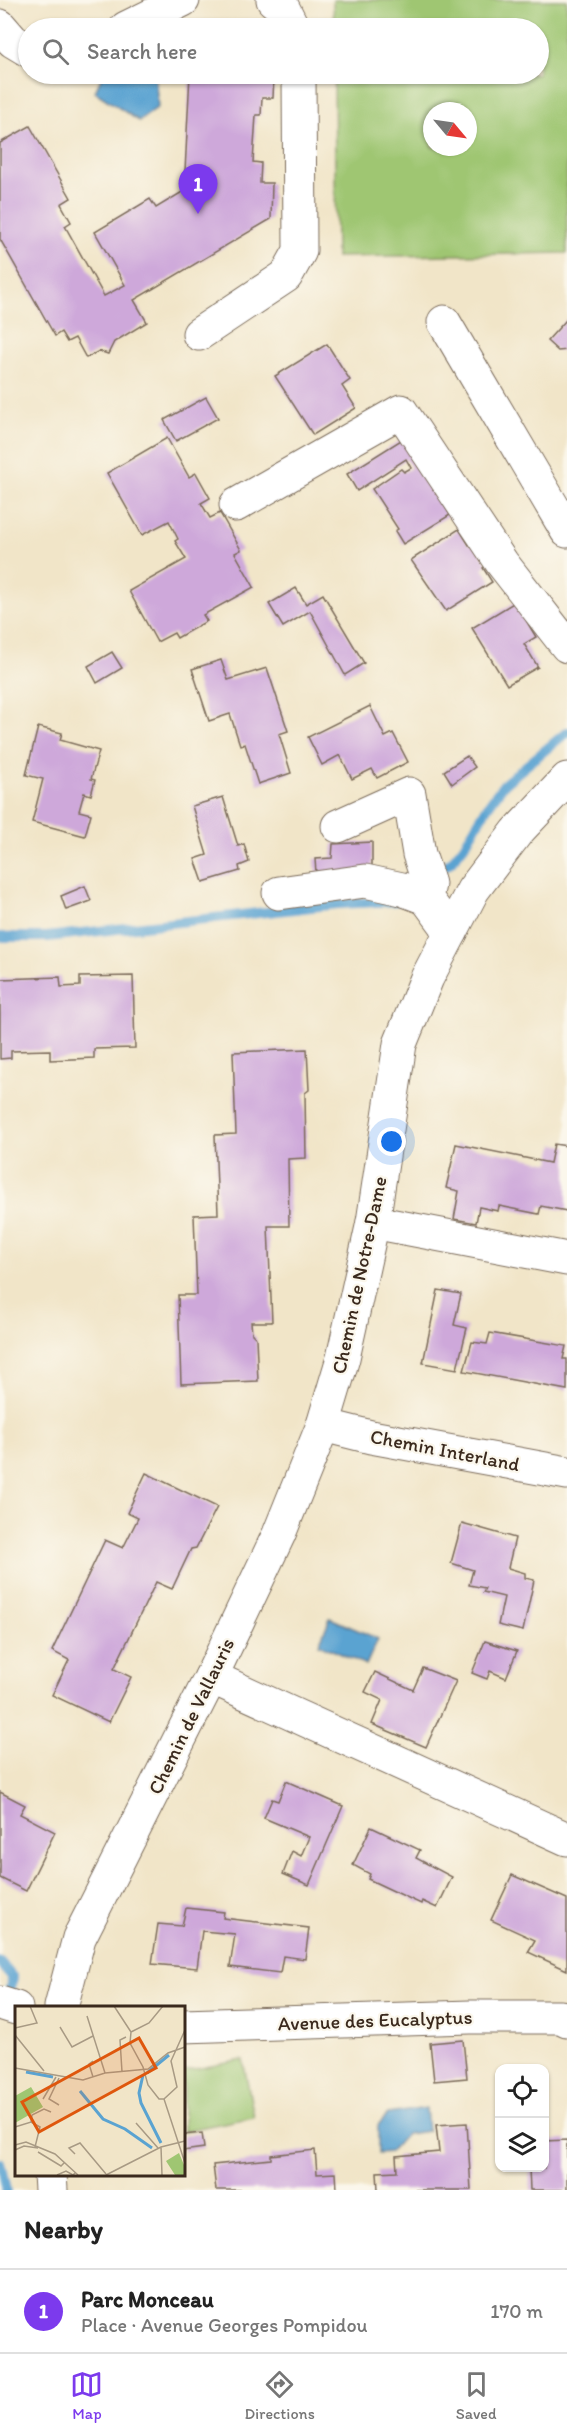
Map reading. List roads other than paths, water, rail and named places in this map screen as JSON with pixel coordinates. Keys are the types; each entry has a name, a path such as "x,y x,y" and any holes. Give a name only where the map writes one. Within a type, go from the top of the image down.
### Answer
{"street":[{"path":"146,18 183,0"},
{"path":"273,0 283,8 288,18"},
{"path":"0,26 18,44"},
{"path":"199,334 286,276 300,251 298,84"},
{"path":"444,322 567,531"},
{"path":"236,505 402,411 502,563 567,646"},
{"name":"Chemin de Notre-Dame","path":"322,1425 344,1358 373,1222 400,1044 427,978 473,890 517,832 567,778"},
{"path":"338,826 409,794 419,881 451,932"},
{"path":"279,892 365,881 419,881"},
{"path":"373,1222 567,1259"},
{"name":"Chemin Interland","path":"322,1425 371,1437 567,1473"},
{"name":"Chemin de Vallauris","path":"61,2006 79,1938 212,1677 279,1534 322,1425"},
{"path":"212,1677 567,1839"},
{"path":"0,2003 15,2008"},
{"name":"Avenue des Eucalyptus","path":"184,2026 470,2017 561,2017 567,2020"},
{"path":"50,2175 51,2190"}],"water":[{"path":"99,84 156,84 158,107 139,121 95,92"},
{"path":"330,1618 378,1639 366,1665 319,1644"},
{"path":"426,2108 428,2131 406,2134 390,2152 378,2153 378,2125 388,2114"}],"waterway":[{"path":"431,876 452,861 464,846 504,784 567,732"},
{"path":"0,937 47,937 337,904 397,901"},
{"path":"0,1962 13,1978 5,2002"},
{"path":"0,2162 6,2190"}],"place":[{"name":"Parc Monceau","path":"198,214"}]}
